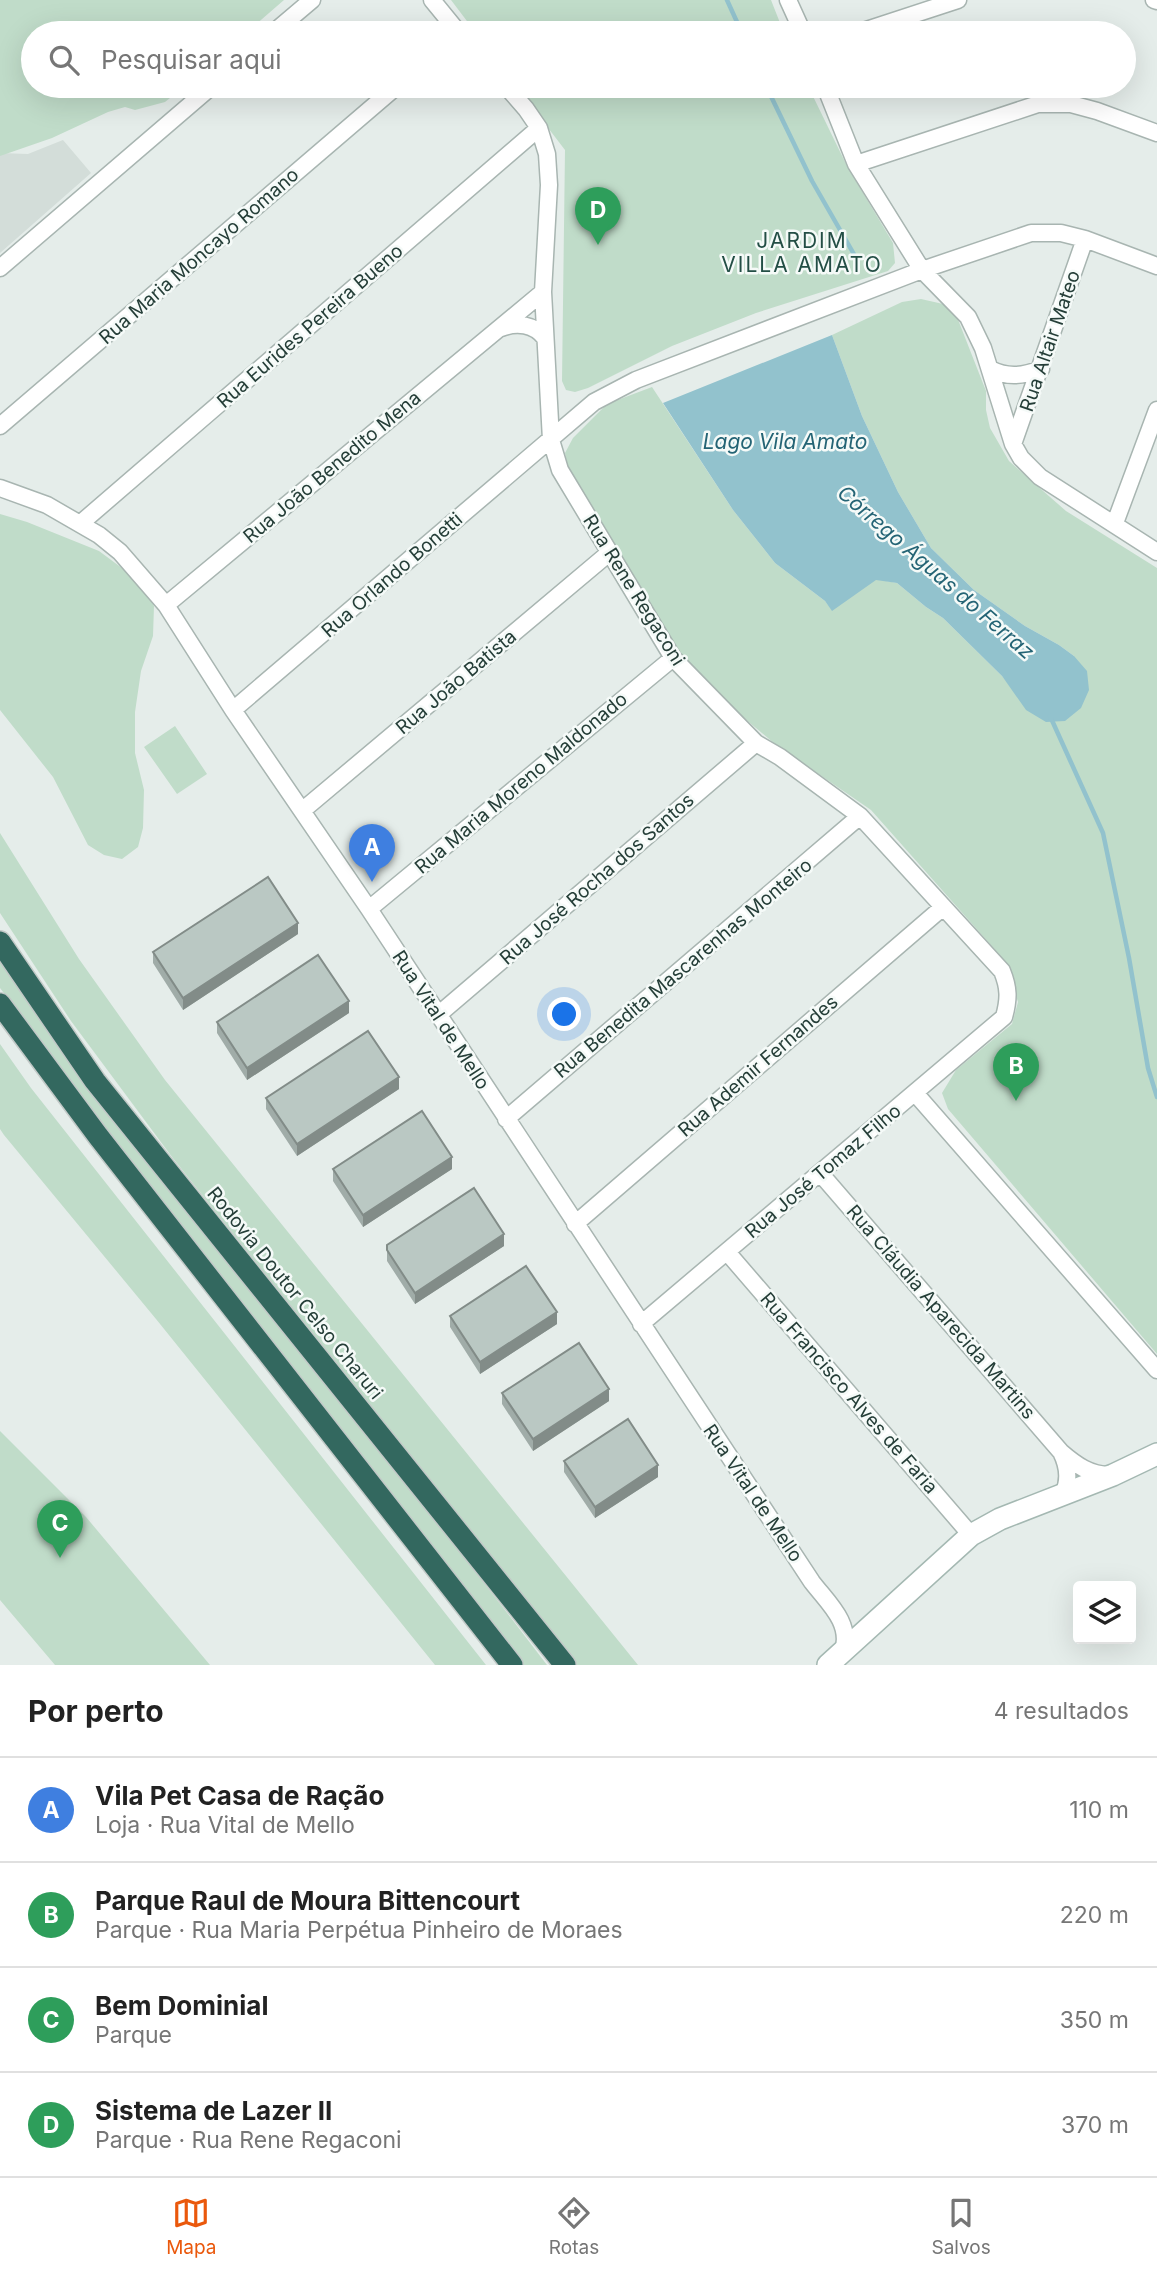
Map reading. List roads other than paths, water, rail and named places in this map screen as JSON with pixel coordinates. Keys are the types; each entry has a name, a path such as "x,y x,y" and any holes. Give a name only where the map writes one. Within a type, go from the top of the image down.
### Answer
{"highway":[{"name":"Rodovia Doutor Celso Charuri","path":"0,942 95,1081 565,1665"},
{"path":"0,1004 98,1136 512,1665"}],"street":[{"path":"287,21 312,0"},
{"path":"432,0 449,21"},
{"path":"788,0 798,21"},
{"path":"894,21 958,0"},
{"path":"0,268 198,98"},
{"name":"Rua Maria Moncayo Romano","path":"0,426 383,98"},
{"name":"Rua Rene Regaconi","path":"516,98 538,128 547,154 549,185 543,292 551,440 559,470 673,657 757,743 860,816 1002,971 1008,986 1009,1001 1004,1017"},
{"path":"830,98 856,164 922,270 968,317 990,369 1013,444 1021,458 1040,477 1157,552"},
{"path":"856,164 1038,104 1071,104 1157,133"},
{"name":"Rua Eurides Pereira Bueno","path":"81,523 538,128"},
{"name":"Rua Orlando Bonetti","path":"233,710 594,402 636,380 922,270 1031,233 1061,233 1086,239 1157,266"},
{"name":"Rua Altair Mateo","path":"1013,444 1086,239"},
{"path":"896,281 905,267 904,241"},
{"name":"Rua João Benedito Mena","path":"166,606 543,292"},
{"path":"498,329 510,324 523,325 535,328 545,338"},
{"path":"990,369 1002,375 1016,376 1041,369"},
{"path":"1115,523 1157,410"},
{"name":"Rua Vital de Mello","path":"0,488 47,505 81,523 120,552 166,606 812,1582 845,1627 846,1637 835,1658"},
{"name":"Rua João Batista","path":"303,810 609,553"},
{"name":"Rua Maria Moreno Maldonado","path":"369,909 673,657"},
{"name":"Rua José Rocha dos Santos","path":"438,1015 757,743"},
{"name":"Rua Benedita Mascarenhas Monteiro","path":"506,1119 860,816"},
{"name":"Rua Ademir Fernandes","path":"575,1224 942,908"},
{"name":"Rua José Tomaz Filho","path":"641,1324 1004,1017"},
{"path":"915,1093 1157,1370"},
{"name":"Rua Cláudia Aparecida Martins","path":"820,1173 1061,1452 1083,1469 1099,1475 1113,1475"},
{"name":"Rua Francisco Alves de Faria","path":"727,1252 971,1535"},
{"path":"1061,1452 1067,1464 1063,1494"},
{"path":"835,1658 971,1535 1000,1519 1113,1475 1157,1454"},
{"path":"831,1607 849,1619 872,1620 881,1616"}],"water":[{"name":"Lago Vila Amato","path":"832,335 862,416 898,492 931,548 974,590 1025,626 1059,645 1074,656 1087,671 1089,690 1081,708 1065,721 1046,722 1026,710 1002,676 943,618 897,583 876,580 832,611 825,601 775,563 733,510 663,403"}],"waterway":[{"name":"Córrego Águas do Ferraz","path":"727,0 737,21"},
{"name":"Córrego Águas do Ferraz","path":"772,98 812,181 855,256"},
{"name":"Córrego Águas do Ferraz","path":"1050,716 1103,833 1148,1068 1157,1097"}],"place":[{"name":"Sistema de Lazer II","path":"598,245"},
{"name":"Vila Pet Casa de Ração","path":"372,882"},
{"name":"Parque Raul de Moura Bittencourt","path":"1016,1101"},
{"name":"Bem Dominial","path":"60,1558"}],"district":[{"name":"JARDIM VILLA AMATO","path":"802,252"}]}
